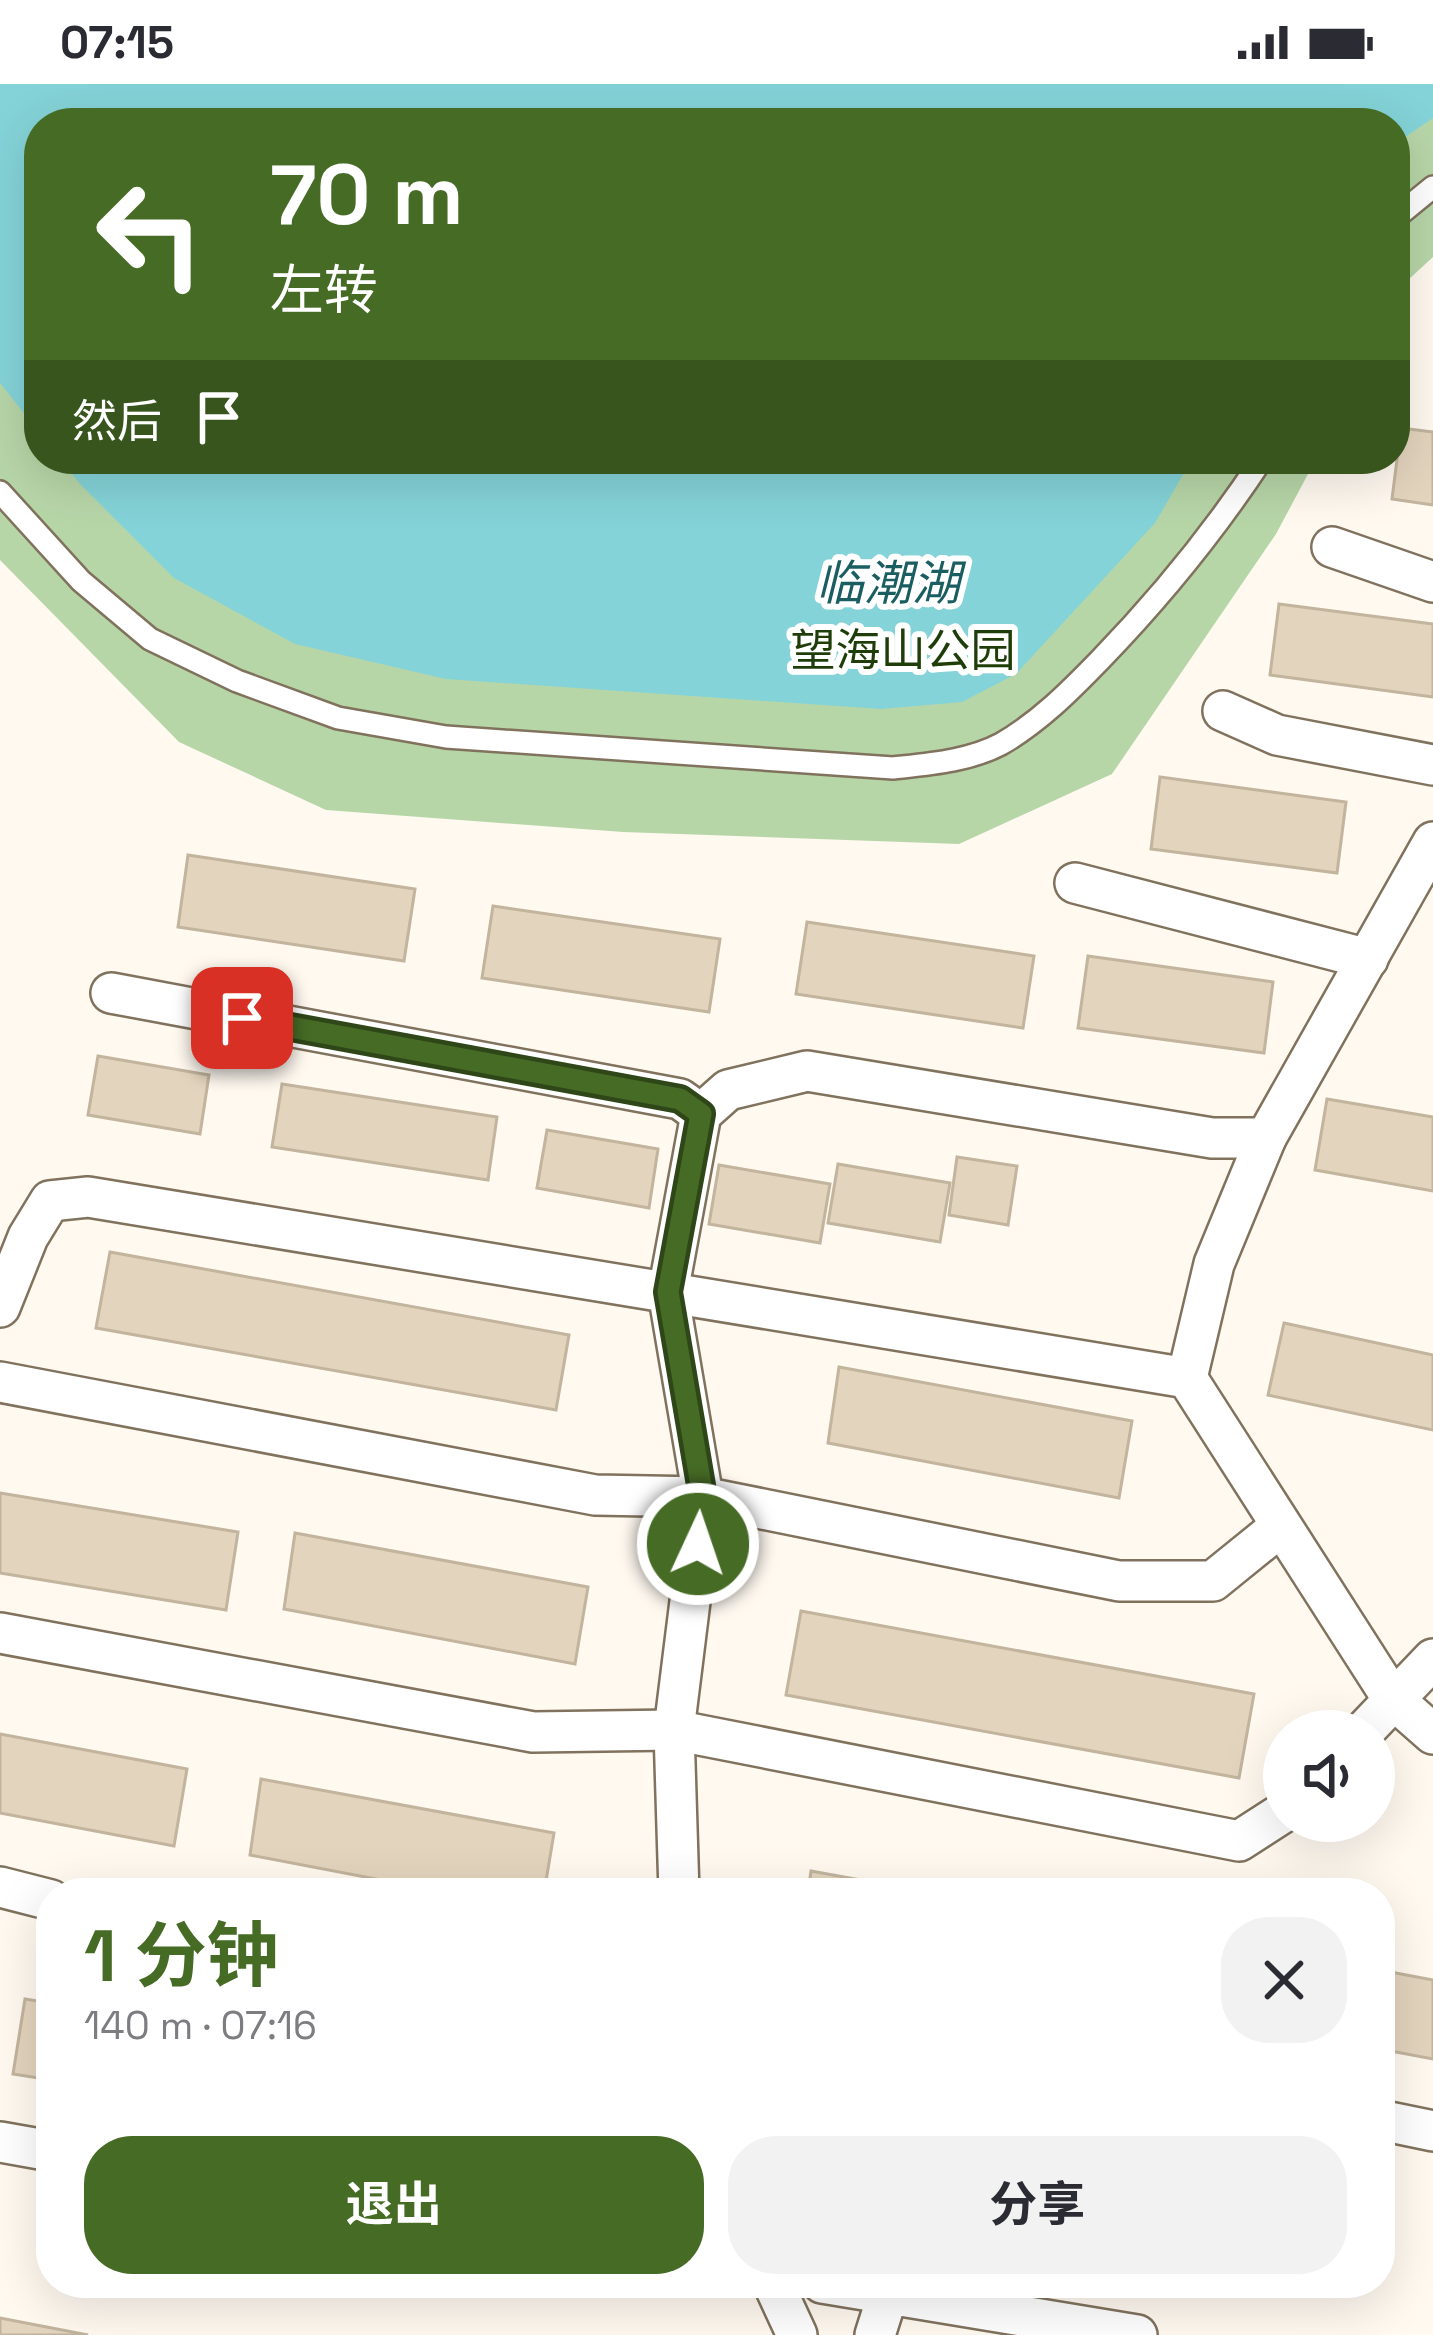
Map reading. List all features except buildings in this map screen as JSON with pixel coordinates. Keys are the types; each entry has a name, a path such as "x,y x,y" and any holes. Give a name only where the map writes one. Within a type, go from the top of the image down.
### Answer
{"street":[{"path":"1332,547 1433,582"},
{"path":"1223,711 1277,735 1433,765"},
{"path":"1433,842 1265,1138 1214,1264 1186,1378 1392,1698 1433,1734"},
{"path":"1076,883 1368,959"},
{"path":"111,993 680,1099 701,1114"},
{"path":"679,1878 674,1730 703,1497 668,1292 701,1114 728,1090 807,1071 1212,1138 1265,1138"},
{"path":"0,1306 28,1237 50,1201 88,1197 1186,1378"},
{"path":"0,1382 595,1496 703,1497 1119,1581 1213,1581 1281,1526"},
{"path":"0,1633 533,1732 674,1730 1239,1841 1263,1826"},
{"path":"1382,1710 1433,1659"},
{"path":"0,1887 36,1896"},
{"path":"1395,2123 1433,2131"},
{"path":"0,2142 36,2148"},
{"path":"780,2298 797,2335"},
{"path":"875,2335 887,2298"},
{"path":"912,2298 1137,2335"}],"lane":[{"path":"0,492 81,581 150,639 237,681 338,718 446,737 893,768 946,762 998,746 1055,706 1152,607 1252,474"}],"green space":[{"name":"望海山公园","path":"0,84 1433,84 1433,257 1410,278 1410,108 24,108 24,474 1308,474 1276,534 1112,774 959,844 623,832 326,810 179,742 0,560"}],"water":[{"path":"0,84 1433,84 1433,118 1410,134 1410,108 24,108 24,413 0,383"},
{"name":"临潮湖","path":"72,474 1183,474 1155,523 1016,674 962,702 881,709 446,679 295,644 174,578"}],"route":[{"path":"242,1018 680,1099 701,1114 668,1292 703,1497 698,1544"}]}
